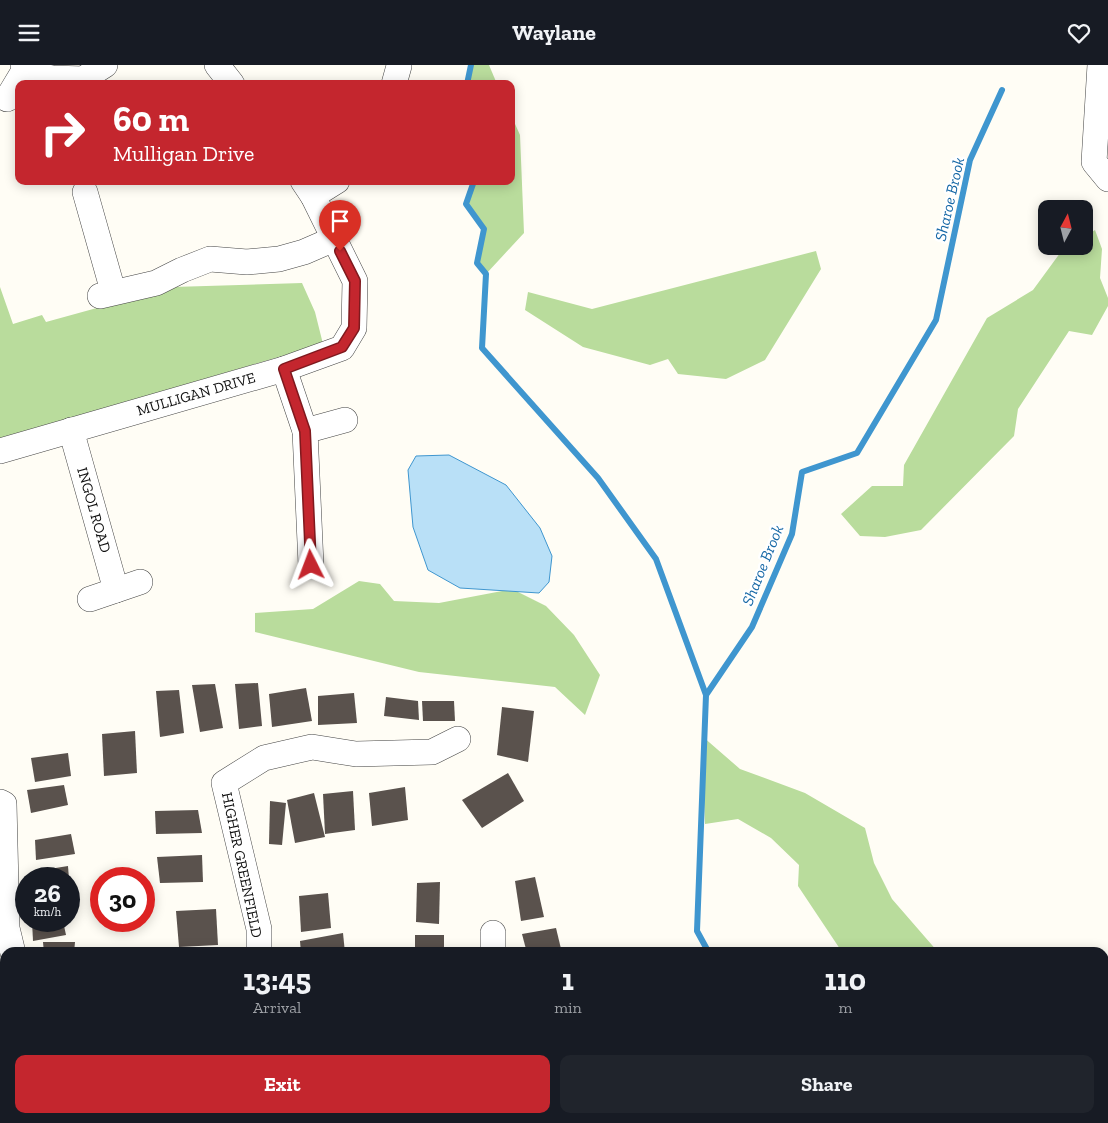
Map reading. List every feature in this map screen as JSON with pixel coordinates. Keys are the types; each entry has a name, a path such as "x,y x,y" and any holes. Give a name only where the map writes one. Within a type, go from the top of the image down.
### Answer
{"street":[{"path":"23,69 53,78 83,79 105,65"},
{"path":"217,65 229,80"},
{"path":"1100,65 1094,162 1108,179"},
{"path":"395,80 400,66"},
{"path":"7,99 15,84"},
{"path":"308,189 322,185"},
{"name":"MULLIGAN DRIVE","path":"0,451 284,369 342,347 354,328 355,281 308,189"},
{"path":"85,192 107,293 156,283 182,269 210,259 247,262 279,259 304,252 334,239"},
{"path":"284,369 305,431 311,565"},
{"path":"305,431 344,420"},
{"name":"INGOL ROAD","path":"71,430 116,590"},
{"path":"90,599 140,582"},
{"name":"HIGHER GREENFIELD","path":"259,947 259,929 224,783 264,758 312,747 356,754 432,752 458,739"},
{"path":"0,802 4,804 7,928 12,947"}],"green space":[{"path":"471,65 489,65 495,80 468,80"},
{"path":"515,124 520,135 524,233 486,274 477,263 484,229 466,204 473,185 515,185"},
{"path":"1095,230 1102,249 1100,278 1108,298 1108,306 1092,335 1069,331 1018,409 1014,436 921,530 885,537 860,536 841,514 872,486 903,486 904,465 987,318 1033,290 1059,255 1093,255 1093,231"},
{"path":"816,251 821,269 765,360 726,379 678,374 668,359 650,365 583,347 525,310 528,292 592,309"},
{"path":"302,283 315,312 323,344 0,439 0,287 13,324 42,315 46,322 173,287"},
{"path":"359,581 380,584 394,601 439,603 512,589 546,606 574,635 600,675 585,715 555,687 419,672 255,632 255,613 313,609"},
{"path":"702,736 740,769 805,793 865,828 874,863 892,899 934,947 839,947 798,886 799,865 771,838 738,819 705,824"}],"water":[{"path":"449,455 506,485 540,528 552,556 549,582 539,593 460,588 428,570 413,527 408,470 416,456"}],"building":[{"path":"258,683 262,726 239,729 235,684"},
{"path":"215,684 223,728 200,732 192,685"},
{"path":"306,688 312,721 272,727 269,694"},
{"path":"179,690 184,733 160,737 156,691"},
{"path":"354,693 357,723 318,725 318,696"},
{"path":"386,697 418,701 419,720 384,716"},
{"path":"422,701 454,701 455,721 423,721"},
{"path":"502,707 534,711 528,762 497,755"},
{"path":"135,731 137,773 104,776 102,734"},
{"path":"68,753 71,776 35,782 31,758"},
{"path":"508,773 524,801 482,828 462,800"},
{"path":"64,785 68,805 31,813 27,790"},
{"path":"405,787 408,820 372,826 369,793"},
{"path":"353,791 355,830 325,834 323,794"},
{"path":"314,793 325,837 295,843 287,800"},
{"path":"270,801 286,803 282,845 269,844"},
{"path":"198,810 202,833 156,834 155,811"},
{"path":"71,834 75,854 36,860 35,840"},
{"path":"202,855 203,882 160,883 157,857"},
{"path":"535,877 544,917 521,921 515,881"},
{"path":"440,882 439,924 416,922 417,883"},
{"path":"328,893 331,928 301,932 299,896"},
{"path":"216,909 218,945 179,947 176,911"},
{"path":"556,928 561,947 525,947 522,934"},
{"path":"33,932 65,932 66,935 33,941"},
{"path":"343,933 344,947 300,947 300,941"},
{"path":"415,935 444,935 444,947 415,947"},
{"path":"43,942 75,942 75,947 43,947"}],"waterway":[{"path":"468,80 471,65"},
{"name":"Sharoe Brook","path":"706,947 697,931 706,695 752,627 792,534 802,472 857,453 936,320 970,160 1002,90"},
{"path":"473,185 466,204 484,229 477,263 486,274 482,348 598,478 656,559 706,695"}],"route":[{"path":"311,565 305,431 284,369 342,347 354,328 355,281 340,251"}]}
